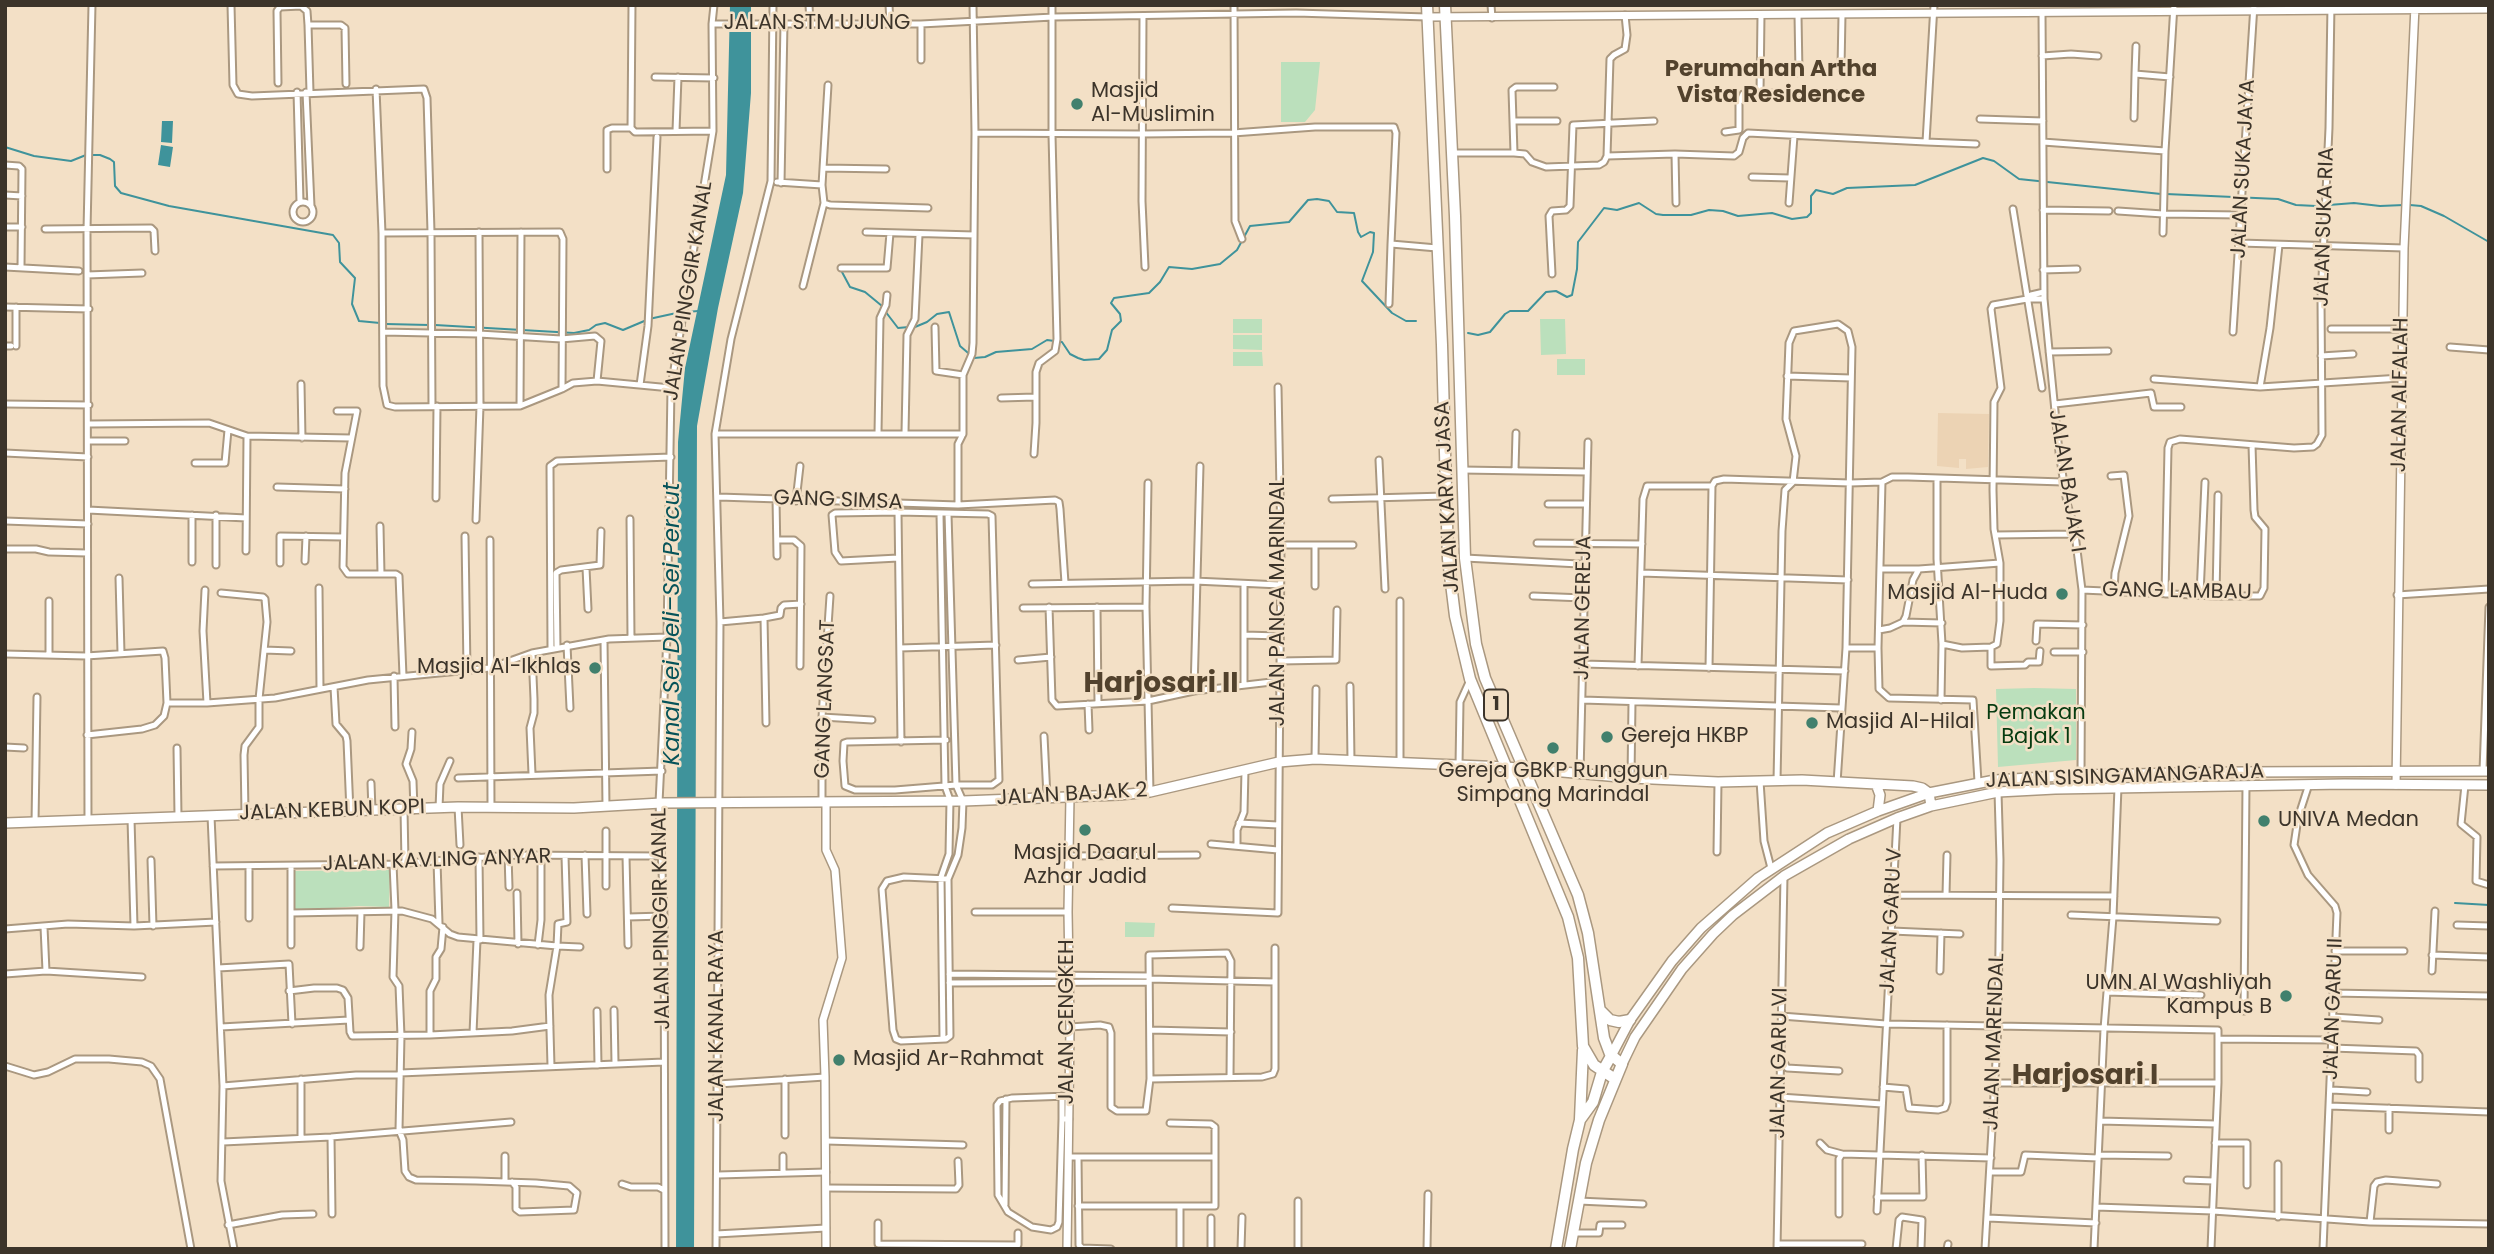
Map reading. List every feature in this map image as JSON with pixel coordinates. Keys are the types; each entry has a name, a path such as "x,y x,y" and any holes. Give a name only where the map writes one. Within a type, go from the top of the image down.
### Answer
{"highway":[{"name":"JALAN KARYA JASA","path":"1427,5 1441,318 1448,559 1455,616 1470,679 1549,867 1573,936 1578,958 1583,1046 1580,1120"},
{"name":"JALAN KARYA JASA","path":"1445,5 1465,558 1469,600 1485,678 1578,895 1588,933 1604,1038 1611,1056"},
{"path":"1444,415 1460,415"},
{"path":"1600,1010 1610,1020 1630,1020"},
{"path":"1583,1046 1590,1060 1602,1072 1615,1079"},
{"path":"1611,1056 1622,1064"},
{"name":"JALAN SISINGAMANGARAJA","path":"1556,1249 1580,1120 1592,1102 1602,1072 1611,1056"},
{"name":"JALAN SISINGAMANGARAJA","path":"1570,1249 1577,1200 1597,1126 1622,1064"}],"main road":[{"name":"JALAN BAJAK 2","path":"715,803 963,801 1150,792 1279,762 1315,759 1506,767"},
{"path":"1506,767 1631,778 1718,782 1802,780 1922,788 1929,793 1931,806"},
{"name":"JALAN SISINGAMANGARAJA","path":"1611,1056 1630,1020 1672,961 1702,928 1771,868 1827,834 1878,811 1929,793 1978,782 2081,775 2486,771"},
{"path":"1876,784 1880,794 1878,811"},
{"name":"JALAN SISINGAMANGARAJA","path":"1622,1064 1635,1037 1682,969 1733,915 1784,876 1849,839 1931,806 1998,792 2118,787 2489,785"},
{"path":"1942,790 1944,802"},
{"path":"660,803 715,803"},
{"name":"JALAN KEBUN KOPI","path":"5,823 245,813 458,807 606,807 660,803"}],"street":[{"path":"88,820 87,230 92,5"},
{"path":"231,5 233,85 236,92 252,96 418,88 424,89 426,93 436,498"},
{"path":"631,128 632,5"},
{"name":"JALAN PINGGIR KANAL","path":"665,1249 664,916 660,803 667,637 671,388 713,131 714,5"},
{"path":"715,803 720,622 719,497 715,434 730,339 771,181 774,5"},
{"path":"809,5 810,22"},
{"path":"889,5 890,22"},
{"path":"958,505 958,444 963,435 964,372 972,354 975,133 973,5"},
{"path":"1034,454 1036,372 1040,363 1055,351 1057,338 1052,5"},
{"path":"1234,5 1233,133 1236,225 1242,239"},
{"path":"1491,5 1492,18"},
{"path":"1830,5 1830,15"},
{"path":"278,83 277,11 280,7 301,6 307,11 308,25 311,217 300,221 293,212 300,202 297,92"},
{"name":"JALAN SUKA RIA","path":"2252,445 2313,447 2322,435 2323,245 2327,191 2331,7"},
{"name":"JALAN ALFALAH","path":"2396,785 2404,247 2415,7"},
{"path":"1332,15 1333,8"},
{"name":"JALAN SUKA JAYA","path":"2233,332 2254,8"},
{"path":"1427,17 1842,15 1934,10 2042,13 2052,9 2489,9"},
{"path":"2163,233 2174,9"},
{"path":"1926,142 1934,10"},
{"name":"JALAN STM UJUNG","path":"715,24 921,24 1053,18 1296,13 1427,17"},
{"name":"JALAN BAJAK I","path":"2042,13 2044,299 2063,482 2075,534 2082,590 2081,775"},
{"path":"1452,153 1525,154 1538,165 1599,165 1604,162 1607,156 1610,59 1625,49 1625,15"},
{"path":"1760,93 1761,15"},
{"path":"1798,15 1800,73"},
{"path":"1841,68 1842,15"},
{"path":"1143,17 1145,267"},
{"path":"781,183 784,23"},
{"path":"308,25 341,24 345,28 346,83"},
{"path":"921,24 921,60"},
{"path":"2134,118 2136,46"},
{"path":"2042,56 2098,55"},
{"path":"2135,74 2169,77"},
{"path":"655,77 714,78"},
{"path":"676,131 678,77"},
{"path":"803,286 824,203 822,185 828,86"},
{"path":"1514,153 1511,93 1514,88 1554,87"},
{"path":"376,89 382,233 384,396 387,405 520,406 573,383 597,381 671,388"},
{"path":"1725,132 1739,130 1739,103 1743,94 1860,94"},
{"path":"1980,119 2043,121"},
{"path":"1513,121 1557,121"},
{"path":"1552,274 1549,216 1552,211 1570,208 1573,125 1654,121"},
{"path":"975,133 1233,133 1315,127 1394,127 1396,133 1389,304"},
{"path":"607,169 607,130 612,128 631,128 635,132 713,131"},
{"path":"1607,156 1734,156 1739,152 1742,138 1748,134 1976,144"},
{"path":"640,385 649,312 657,136"},
{"path":"1789,203 1794,136"},
{"path":"2043,142 2165,152"},
{"path":"1675,154 1676,204"},
{"path":"5,165 22,168 20,267"},
{"path":"824,168 886,169"},
{"path":"1752,177 1790,178"},
{"path":"771,181 822,185"},
{"path":"5,195 22,196"},
{"path":"300,202 311,206"},
{"path":"824,203 928,208"},
{"path":"2013,209 2042,388"},
{"path":"2043,210 2109,211"},
{"path":"2118,211 2163,215 2241,215"},
{"path":"5,227 22,227"},
{"path":"45,229 151,228 154,231 155,250"},
{"path":"382,233 557,231 562,235 562,389"},
{"path":"476,520 480,406 479,232"},
{"path":"520,406 521,232"},
{"path":"866,232 974,235"},
{"path":"841,268 887,268 890,233"},
{"path":"905,433 907,335 915,319 919,235"},
{"path":"2240,243 2404,247"},
{"path":"1391,244 1437,248"},
{"path":"2260,387 2270,328 2278,245"},
{"path":"5,267 79,271"},
{"path":"2043,270 2077,270"},
{"path":"87,275 142,273"},
{"path":"2027,299 2031,295 2044,292"},
{"path":"878,433 880,318 887,295"},
{"path":"1942,643 1947,647 1991,647 1998,640 2000,563 1995,535 1993,479 1994,402 2001,388 1991,309 1993,305 2044,299"},
{"path":"5,307 89,309"},
{"path":"11,346 16,307"},
{"path":"1777,781 1778,670 1785,495 1787,487 1793,482 1796,456 1786,419 1790,336 1794,331 1838,324 1848,331 1852,347 1846,648 1838,783"},
{"path":"935,327 936,371 964,372"},
{"path":"2331,330 2402,329"},
{"path":"383,331 521,331 561,337 595,336 601,341 597,381"},
{"path":"2450,347 2489,350"},
{"path":"2049,352 2108,351"},
{"path":"2321,356 2353,354"},
{"path":"1787,376 1852,377"},
{"path":"2154,379 2260,387 2401,377"},
{"path":"301,384 302,438"},
{"name":"JALAN PANCA MARINDAL","path":"1172,908 1278,913 1281,545 1278,387"},
{"path":"2054,404 2151,393 2154,407 2181,407"},
{"path":"1001,398 1035,397"},
{"path":"5,404 89,405"},
{"path":"337,411 357,410 345,472 343,567 348,574 382,573 399,576 403,676"},
{"path":"89,424 209,423 247,436 351,438"},
{"path":"195,463 225,463 228,430"},
{"path":"1515,470 1516,433"},
{"path":"715,434 963,435"},
{"path":"246,551 247,436"},
{"path":"2165,594 2170,442 2180,439 2252,445"},
{"path":"88,441 125,441"},
{"name":"JALAN GEREJA","path":"1580,774 1588,442"},
{"name":"GANG LAMBAU","path":"2082,590 2256,597 2264,593 2265,529 2253,510 2252,445"},
{"path":"5,453 88,457"},
{"path":"554,648 550,466 557,461 671,457"},
{"path":"1379,460 1385,589"},
{"path":"796,501 800,466"},
{"path":"1194,691 1200,466"},
{"path":"1462,470 1587,472"},
{"path":"2111,476 2124,475 2129,516 2115,573 2114,591"},
{"path":"1709,668 1712,486 1715,481 1724,479 1850,483 1882,482 1892,477 2063,482"},
{"path":"1937,478 1942,624 1941,700"},
{"path":"1882,482 1878,685 1884,696 1973,700 1978,782"},
{"path":"2200,595 2205,482"},
{"path":"1147,483 1146,607 1150,792"},
{"path":"1638,666 1645,487 1712,486"},
{"path":"277,487 345,489"},
{"path":"2216,596 2218,495"},
{"path":"1332,499 1446,496"},
{"name":"GANG SIMSA","path":"719,497 958,505 1049,500 1059,502 1065,583"},
{"path":"776,498 777,556"},
{"path":"1548,504 1586,504"},
{"path":"88,510 246,518"},
{"path":"898,512 901,742"},
{"path":"898,558 841,561 835,552 832,518 835,513 898,512 992,516 999,780 992,785 883,790 846,788 844,743 863,740 946,740"},
{"path":"940,514 945,786 950,800 949,854 944,878 943,1039"},
{"path":"944,878 904,877 887,881 882,889 894,1035 905,1042 950,1036 944,878 958,855 963,801 956,785 948,514"},
{"path":"192,515 192,562"},
{"path":"216,515 216,565"},
{"path":"631,519 631,638"},
{"path":"5,521 88,524"},
{"path":"380,526 382,573"},
{"path":"554,648 556,573 561,570 598,566 601,563 601,531"},
{"path":"1995,535 2075,534"},
{"path":"280,562 280,536 343,537"},
{"path":"306,536 306,561"},
{"path":"466,536 467,670"},
{"path":"490,540 491,808"},
{"path":"777,540 794,540 800,546 800,666"},
{"path":"1537,543 1642,544"},
{"path":"1281,545 1353,545"},
{"path":"1315,546 1315,586"},
{"path":"5,549 87,553"},
{"path":"1465,558 1579,564"},
{"path":"1881,569 2000,563"},
{"path":"586,568 588,610"},
{"path":"1903,622 1913,580 1919,569"},
{"path":"1642,573 1847,580"},
{"path":"119,578 121,653"},
{"path":"1032,584 1195,581 1280,584"},
{"path":"1244,584 1244,685"},
{"path":"319,588 320,690"},
{"path":"2397,595 2489,589"},
{"path":"205,590 203,631 207,704"},
{"path":"222,593 265,599 267,622 259,699 260,727 245,746 245,813"},
{"name":"GANG LANGSAT","path":"824,802 822,717 830,596"},
{"path":"1533,596 1584,598"},
{"path":"49,601 49,655"},
{"path":"1400,601 1400,764"},
{"path":"720,622 780,615 784,605 801,604"},
{"path":"1049,607 1053,704 1056,706 1148,701 1194,691 1280,681"},
{"path":"1097,607 1098,703"},
{"path":"1023,608 1146,607"},
{"path":"2486,771 2489,607"},
{"path":"1280,661 1336,660 1337,610"},
{"path":"764,618 766,723"},
{"path":"1879,629 1890,628 1903,622 1942,624"},
{"path":"2036,641 2037,624 2083,625"},
{"path":"1244,635 1280,636"},
{"path":"167,703 207,704 259,699 394,676 490,668 532,653 604,639 667,637"},
{"path":"604,639 606,807"},
{"path":"567,645 570,708"},
{"path":"900,648 996,645"},
{"path":"1991,647 1991,666 2039,662 2040,651"},
{"path":"1846,648 1878,648"},
{"path":"264,650 291,651"},
{"path":"5,654 86,656 163,651 167,703 164,716 155,725 142,729 87,735"},
{"path":"2054,652 2083,652"},
{"path":"532,653 534,713 530,728 533,775"},
{"path":"1018,660 1051,657"},
{"path":"1583,664 1845,671"},
{"path":"394,676 395,727"},
{"path":"1459,766 1460,702 1470,679"},
{"path":"1350,686 1351,761"},
{"path":"334,687 336,724 347,741 350,812"},
{"path":"1315,759 1316,689"},
{"path":"35,823 37,697"},
{"path":"1582,700 1841,708"},
{"path":"1631,778 1632,702"},
{"path":"1088,704 1089,730"},
{"path":"822,717 872,720"},
{"path":"405,863 413,781 406,764 411,749 412,732"},
{"path":"1044,736 1047,797"},
{"path":"5,747 24,748"},
{"path":"177,748 178,816"},
{"path":"439,808 440,784 450,761"},
{"path":"1237,846 1239,823 1244,812 1245,770"},
{"path":"458,778 662,771"},
{"path":"1760,781 1763,833 1771,868"},
{"path":"1717,852 1718,782"},
{"path":"371,783 372,811"},
{"name":"JALAN GARU II","path":"2309,784 2298,818 2294,845 2308,875 2337,909 2332,1090 2323,1249"},
{"path":"2244,1011 2246,785"},
{"path":"2465,785 2461,824 2477,837 2476,881 2489,885"},
{"path":"2094,1249 2118,787"},
{"name":"JALAN MARENDAL","path":"1985,1249 1998,1026 1998,792"},
{"name":"JALAN CENGKEH","path":"1067,1249 1068,1157 1065,1096 1070,1027 1070,796"},
{"path":"824,802 826,850 835,870 842,958 835,987 823,1013 826,1249"},
{"name":"JALAN KANAL RAYA","path":"715,803 718,1084 716,1249"},
{"path":"458,807 460,845"},
{"path":"211,815 223,1086 220,1181 234,1249"},
{"name":"JALAN GARU V","path":"1877,1211 1897,818"},
{"path":"131,819 134,926"},
{"path":"1239,823 1278,825"},
{"path":"606,831 606,886"},
{"path":"1211,844 1278,850"},
{"path":"949,854 958,855"},
{"path":"508,855 509,887"},
{"name":"JALAN KAVLING ANYAR","path":"213,866 393,864 508,855 661,856"},
{"path":"585,855 587,914"},
{"path":"1070,856 1197,855"},
{"path":"1946,895 1947,855"},
{"path":"538,945 541,920 541,856"},
{"path":"551,1066 550,987 558,924 567,922 565,856"},
{"path":"625,856 628,945"},
{"path":"474,1032 479,940 479,857"},
{"path":"151,860 153,926"},
{"path":"430,1035 429,991 436,979 441,925 437,862"},
{"path":"393,864 393,977 400,986 399,1130 403,1140 405,1171 411,1178 428,1181 509,1182 559,1184 572,1187 577,1193 575,1209 520,1212 516,1209 516,1189 509,1182 505,1156"},
{"path":"249,866 249,918"},
{"path":"291,866 291,945"},
{"name":"JALAN GARU VI","path":"1777,1246 1784,876"},
{"path":"517,893 518,944"},
{"path":"1895,895 2114,896"},
{"path":"290,913 395,910 426,916 454,936 518,944 580,947"},
{"path":"2432,971 2435,911"},
{"path":"360,947 361,912"},
{"path":"975,912 1068,912"},
{"path":"2071,915 2217,921"},
{"path":"628,917 664,916"},
{"path":"5,929 68,924 153,926 216,922"},
{"path":"2457,925 2489,926"},
{"path":"44,927 46,971"},
{"path":"1892,932 1960,934"},
{"path":"1940,971 1941,933"},
{"path":"1150,1079 1266,1077 1273,1074 1276,948"},
{"path":"2335,951 2404,951"},
{"path":"1070,1027 1100,1025 1110,1029 1112,1109 1146,1111 1150,1079 1150,954 1223,952 1230,956 1232,982 1230,1077"},
{"path":"2432,955 2489,957"},
{"path":"218,968 288,964 291,968 289,991 292,1024"},
{"path":"5,974 46,971 142,977"},
{"path":"949,974 1275,982"},
{"path":"949,983 1055,978"},
{"path":"289,991 341,989 348,998 352,1036 512,1031 550,1026"},
{"path":"2107,992 2201,995"},
{"path":"2333,993 2489,996"},
{"path":"614,1010 615,1063"},
{"path":"597,1011 598,1065"},
{"path":"1781,1016 1886,1024"},
{"path":"2333,1017 2379,1020"},
{"path":"221,1027 349,1020"},
{"name":"JALAN GARU V","path":"1886,1024 2216,1030 2218,1039"},
{"path":"1883,1087 1906,1089 1909,1108 1945,1108 1948,1085 1947,1025"},
{"path":"1150,1030 1231,1032"},
{"path":"2211,1249 2218,1039 2332,1040"},
{"path":"2332,1048 2416,1051 2419,1055 2419,1079"},
{"path":"5,1066 34,1075 48,1072 75,1059 142,1062 151,1066 160,1079 191,1249"},
{"path":"223,1086 356,1075 664,1062"},
{"path":"1780,1063 1787,1068 1839,1071"},
{"path":"718,1084 825,1077"},
{"path":"301,1079 301,1138"},
{"path":"785,1079 785,1135"},
{"path":"1996,1083 2218,1083"},
{"path":"2332,1090 2367,1092"},
{"path":"1065,1096 1006,1099 1005,1208 1032,1227 1047,1230 1058,1225 1065,1119"},
{"path":"1780,1097 1882,1104"},
{"path":"2330,1106 2489,1112"},
{"path":"2389,1108 2389,1130"},
{"path":"2100,1121 2216,1124"},
{"path":"223,1142 331,1138 511,1122"},
{"path":"1078,1206 1215,1206 1214,1125 1170,1123"},
{"path":"331,1138 332,1214"},
{"path":"826,1141 963,1146"},
{"path":"1820,1143 1827,1150 1842,1154 1991,1158"},
{"path":"2215,1143 2247,1143 2247,1185"},
{"path":"1839,1214 1839,1159 1842,1154"},
{"path":"1922,1155 1923,1207"},
{"path":"1990,1172 2021,1172 2025,1155 2168,1156"},
{"path":"783,1156 783,1172"},
{"path":"1068,1157 1215,1157"},
{"path":"1077,1157 1079,1245 1083,1248 1111,1249"},
{"path":"825,1188 956,1189 959,1185 958,1161"},
{"path":"2278,1164 2278,1217"},
{"path":"718,1175 826,1172"},
{"path":"2187,1180 2213,1181"},
{"path":"2370,1222 2374,1186 2377,1182 2386,1180 2437,1184"},
{"path":"622,1184 631,1187 658,1187 664,1190"},
{"path":"1427,1249 1428,1194"},
{"path":"1877,1197 1923,1197"},
{"path":"1577,1200 1643,1204"},
{"path":"1298,1201 1298,1249"},
{"path":"1180,1249 1181,1206"},
{"path":"2096,1207 2213,1211 2370,1222 2489,1224"},
{"path":"228,1225 282,1215 313,1214"},
{"path":"1241,1249 1242,1217"},
{"path":"1896,1249 1899,1220 1902,1217 1922,1220 1921,1249"},
{"path":"1210,1249 1211,1218"},
{"path":"1988,1218 2095,1223"},
{"path":"878,1223 878,1244 893,1246 1018,1245 1018,1233"},
{"path":"1572,1233 1599,1233 1601,1225 1622,1225"},
{"path":"716,1234 826,1228"},
{"path":"1777,1246 1862,1244"}],"shaded area":[{"path":"1938,413 1989,414 1988,467 1966,469 1966,459 1959,459 1959,468 1937,466"}],"green space":[{"path":"1281,62 1320,62 1315,110 1305,122 1281,122"},
{"path":"1233,319 1262,319 1262,333 1233,333"},
{"path":"1540,319 1565,319 1566,354 1541,355"},
{"path":"1233,335 1262,335 1262,350 1233,349"},
{"path":"1233,352 1262,352 1263,366 1233,366"},
{"path":"1557,359 1585,359 1585,375 1557,375"},
{"name":"Pemakan Bajak 1","path":"1996,689 2076,689 2076,760 1998,767"},
{"path":"390,870 389,907 359,906 294,911 292,871"},
{"path":"1125,922 1155,923 1154,937 1125,937"}],"water":[{"path":"730,5 751,5 751,93 743,193 718,308 697,426 694,1249 676,1249 678,442 685,368 726,175"},
{"path":"162,121 173,121 172,143 161,142"},
{"path":"161,145 173,147 170,167 158,165"}],"pier":[{"path":"726,19 754,20 754,32 727,32"}],"waterway":[{"path":"5,147 34,156 71,161 86,155 100,155 114,162 115,186 121,193 169,206 333,235 339,243 340,262 355,278 352,304 359,321 380,323"},
{"path":"1468,333 1478,335 1490,332 1505,314 1510,311 1528,311 1546,292 1556,291 1567,297 1572,295 1578,242 1604,208 1617,210 1639,203 1656,214 1663,215 1691,215 1709,210 1738,216 1772,213 1792,219 1807,217 1811,213 1811,196 1816,190 1833,194 1847,188 1915,185 1983,158 1994,161 2019,179 2161,194"},
{"path":"2166,194 2278,199 2296,205 2316,206 2354,203 2404,205"},
{"path":"915,327 937,314 949,312 960,346 974,358 996,352 1032,349 1047,340 1062,342 1070,354 1078,358 1099,359 1107,350 1112,330 1121,321 1120,314 1111,303 1114,298 1149,293 1169,267 1192,269 1220,264 1237,250 1250,226 1289,222 1308,200 1317,199 1329,201 1337,212 1354,213 1361,237 1370,232 1374,233 1373,252 1362,281 1392,313 1406,321 1416,321"},
{"path":"2410,205 2421,206 2444,216 2489,242"},
{"path":"842,272 850,287 865,292 882,306"},
{"path":"687,312 698,311"},
{"path":"885,311 898,328 909,327"},
{"path":"435,325 574,333 605,323 623,330 649,319 681,312"},
{"path":"386,324 429,325"},
{"path":"2455,903 2489,905"}],"place":[{"name":"Masjid Al-Muslimin","path":"1077,104"},
{"name":"Masjid Al-Huda","path":"2062,594"},
{"name":"Masjid Al-Ikhlas","path":"595,668"},
{"name":"Masjid Al-Hilal","path":"1812,723"},
{"name":"Gereja HKBP","path":"1607,737"},
{"name":"Gereja GBKP Runggun Simpang Marindal","path":"1553,748"},
{"name":"UNIVA Medan","path":"2264,821"},
{"name":"Masjid Daarul Azhar Jadid","path":"1085,830"},
{"name":"UMN Al Washliyah Kampus B","path":"2286,996"},
{"name":"Masjid Ar-Rahmat","path":"839,1060"}],"district":[{"name":"Perumahan Artha Vista Residence","path":"1771,83"},
{"name":"Harjosari II","path":"1161,685"},
{"name":"Harjosari I","path":"2085,1077"}],"water label":[{"name":"Kanal Sei Deli–Sei Percut","path":"673,624"}]}
